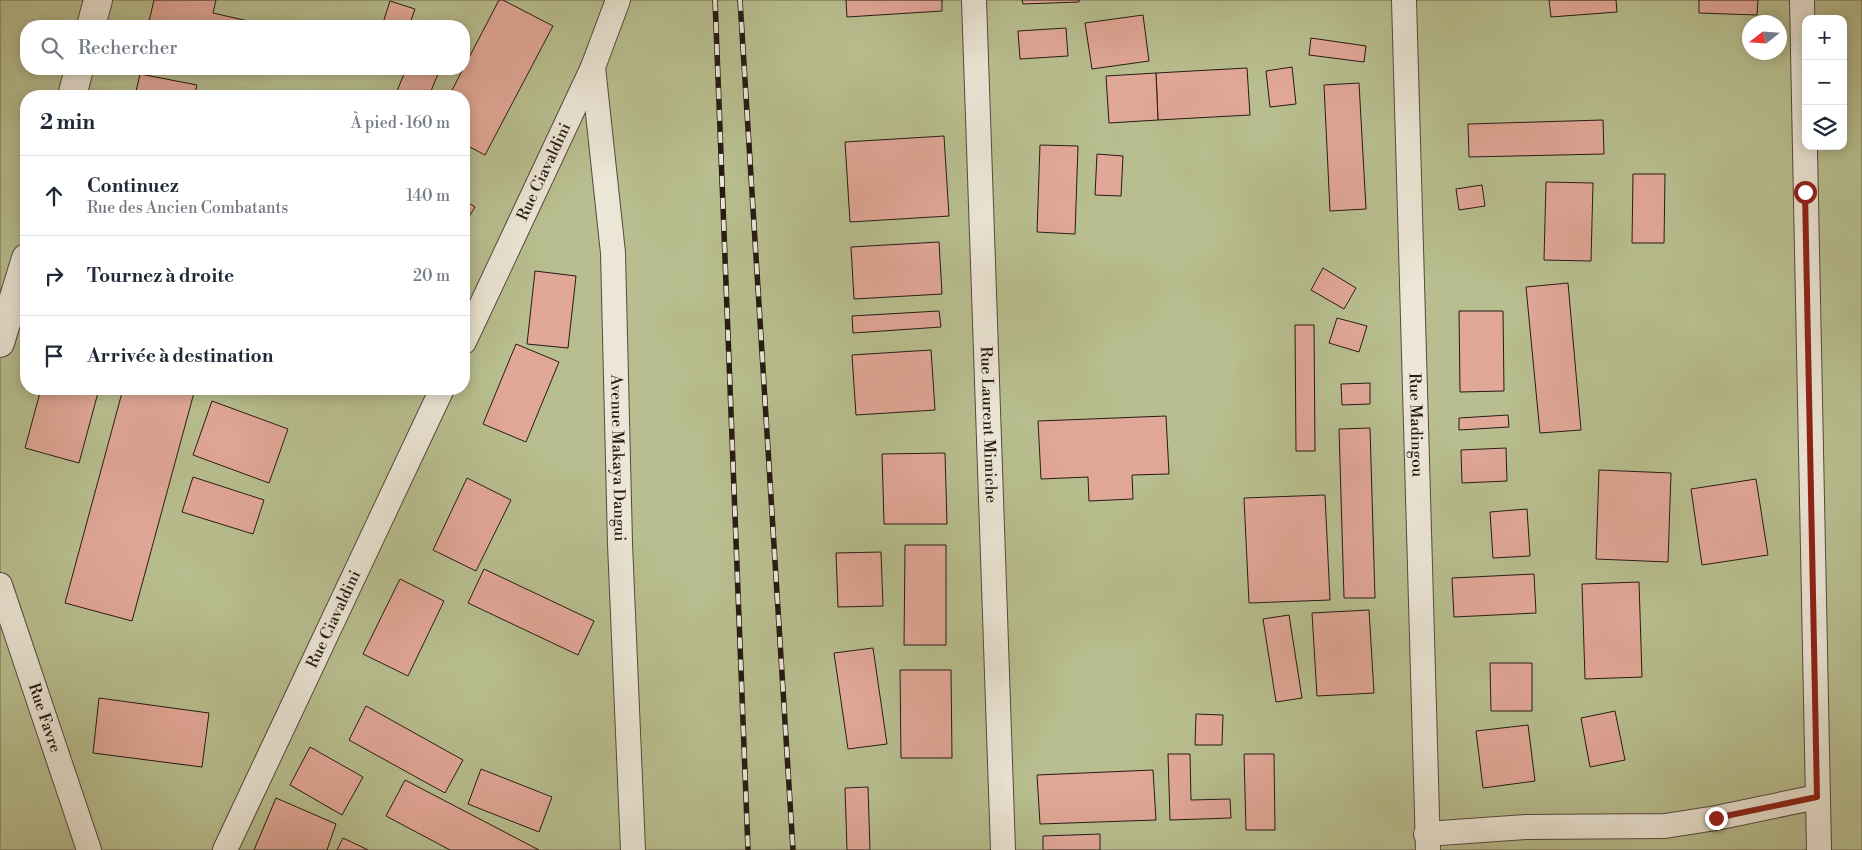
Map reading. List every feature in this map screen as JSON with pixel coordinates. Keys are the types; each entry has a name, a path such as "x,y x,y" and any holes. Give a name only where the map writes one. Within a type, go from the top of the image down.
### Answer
{"street":[{"path":"93,20 98,0"},
{"name":"Rue Ciavaldini","path":"470,329 594,67 618,0"},
{"name":"Rue Laurent Mimiche","path":"974,0 1003,850"},
{"name":"Rue Madingou","path":"1404,0 1427,842"},
{"path":"1802,0 1819,850"},
{"name":"Avenue Makaya Dangui","path":"594,67 613,253 620,544 632,850"},
{"path":"74,90 77,75"},
{"path":"0,343 20,278"},
{"name":"Rue Ciavaldini","path":"225,850 439,395"},
{"name":"Rue Favre","path":"0,586 89,850"},
{"path":"1427,842 1526,828 1665,826 1716,818 1817,797"}],"green space":[{"path":"0,0 1862,0 1862,850 0,850"}],"building":[{"path":"154,0 216,0 213,13 244,20 149,20"},
{"path":"499,0 503,0 553,26 485,155 470,147 470,90 452,90 460,75 470,75 470,56"},
{"path":"846,0 942,0 942,11 847,17"},
{"path":"1022,0 1079,0 1079,2 1023,4"},
{"path":"1549,0 1616,0 1617,12 1551,17"},
{"path":"1699,0 1758,0 1757,15 1699,13"},
{"path":"390,1 415,9 411,20 384,20"},
{"path":"1143,15 1149,61 1092,69 1085,23"},
{"path":"1066,28 1068,56 1020,59 1018,31"},
{"path":"1311,38 1366,46 1364,62 1309,55"},
{"path":"1292,67 1296,104 1270,107 1266,71"},
{"path":"1247,68 1250,115 1158,120 1156,73"},
{"path":"1156,73 1158,120 1109,123 1106,76"},
{"path":"140,75 197,85 196,90 136,90"},
{"path":"404,75 438,75 431,90 397,90"},
{"path":"1359,83 1366,209 1330,211 1324,85"},
{"path":"1603,120 1604,154 1469,157 1468,124"},
{"path":"944,136 949,216 850,222 845,142"},
{"path":"1040,145 1078,146 1075,234 1037,232"},
{"path":"1097,154 1123,156 1121,196 1095,195"},
{"path":"1633,174 1665,174 1664,243 1632,243"},
{"path":"1546,182 1593,183 1591,261 1544,260"},
{"path":"1482,185 1485,206 1459,210 1456,189"},
{"path":"470,204 475,207 470,215"},
{"path":"939,242 942,294 854,299 851,247"},
{"path":"1323,268 1356,288 1344,309 1311,290"},
{"path":"535,271 576,276 568,348 527,344"},
{"path":"1568,283 1581,430 1540,433 1526,287"},
{"path":"939,311 941,327 853,333 852,316"},
{"path":"1459,311 1503,311 1504,391 1460,392"},
{"path":"1337,318 1367,326 1359,352 1329,343"},
{"path":"1295,325 1314,325 1315,451 1296,451"},
{"path":"516,344 559,362 526,442 483,424"},
{"path":"931,350 935,410 856,415 852,355"},
{"path":"1370,383 1370,404 1342,405 1341,384"},
{"path":"39,395 97,395 79,463 25,448"},
{"path":"121,395 193,395 132,621 65,603"},
{"path":"212,401 288,429 269,483 193,455"},
{"path":"1508,415 1509,427 1459,430 1459,418"},
{"path":"1166,416 1169,474 1132,475 1133,499 1089,501 1088,477 1041,479 1038,421"},
{"path":"1370,428 1375,598 1344,598 1339,429"},
{"path":"1506,448 1507,481 1462,483 1461,450"},
{"path":"945,453 947,524 884,524 882,454"},
{"path":"1599,470 1671,473 1668,562 1596,559"},
{"path":"193,477 264,500 253,534 182,512"},
{"path":"467,478 511,500 476,571 433,550"},
{"path":"1756,479 1768,555 1702,565 1691,489"},
{"path":"1325,495 1330,600 1249,603 1244,498"},
{"path":"1527,509 1530,556 1493,558 1490,512"},
{"path":"905,545 946,545 946,645 904,645"},
{"path":"881,552 883,606 838,607 836,553"},
{"path":"484,569 594,621 578,655 468,603"},
{"path":"1534,574 1536,613 1454,617 1452,578"},
{"path":"400,579 444,601 408,676 363,654"},
{"path":"1639,582 1642,677 1585,679 1582,584"},
{"path":"1369,610 1374,693 1317,696 1312,613"},
{"path":"1289,615 1302,698 1276,702 1263,619"},
{"path":"873,648 887,744 848,749 834,653"},
{"path":"1490,663 1532,663 1532,711 1491,711"},
{"path":"900,670 951,670 952,758 901,758"},
{"path":"99,698 209,713 202,767 93,753"},
{"path":"366,706 463,760 445,793 349,740"},
{"path":"1615,711 1625,760 1590,767 1581,718"},
{"path":"1196,714 1223,715 1222,745 1195,745"},
{"path":"1528,725 1535,781 1483,788 1476,731"},
{"path":"310,747 363,777 342,815 290,785"},
{"path":"1168,754 1190,754 1191,800 1230,799 1231,818 1170,820"},
{"path":"1244,754 1274,754 1275,830 1246,830"},
{"path":"481,769 552,797 539,832 468,804"},
{"path":"1153,770 1156,820 1040,824 1037,775"},
{"path":"405,780 539,850 450,850 386,816"},
{"path":"868,787 870,850 847,850 845,788"},
{"path":"276,798 336,824 327,850 254,850"},
{"path":"1100,834 1100,850 1043,850 1043,836"},
{"path":"343,838 368,850 337,850"}],"railway":[{"path":"715,0 748,850"},
{"path":"740,0 793,850"}],"route":[{"path":"1716,818 1817,797 1805,192"}]}
